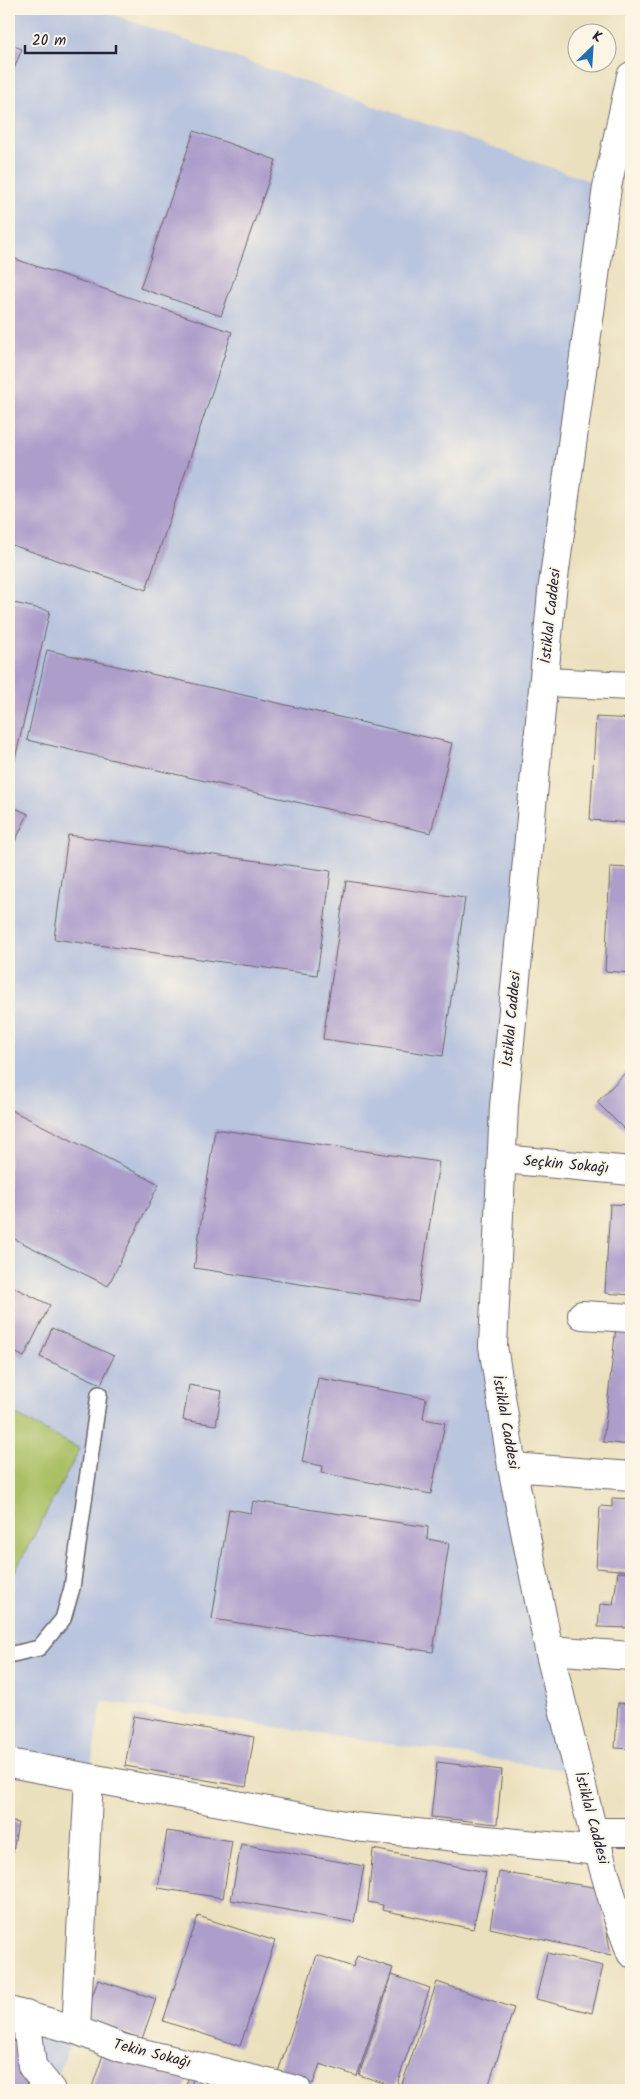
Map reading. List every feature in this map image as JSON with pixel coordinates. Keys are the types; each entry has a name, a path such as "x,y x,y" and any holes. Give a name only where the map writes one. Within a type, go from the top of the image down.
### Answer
{"street":[{"name":"İstiklal Caddesi","path":"631,76 607,187 552,592 504,1106 492,1346 512,1467 549,1650 596,1841 625,1918 631,1953"},
{"path":"544,682 631,686"},
{"name":"Seçkin Sokağı","path":"502,1160 631,1171"},
{"path":"582,1315 631,1318"},
{"path":"512,1467 631,1476"},
{"path":"549,1650 631,1656"},
{"path":"9,1763 355,1827 596,1841 631,1832"},
{"path":"76,2030 89,1778"},
{"path":"17,2013 32,2066 51,2090"},
{"name":"Tekin Sokağı","path":"17,2013 76,2030 122,2048 297,2090"}],"lane":[{"path":"9,1653 19,1653 39,1648 63,1619 72,1588 99,1394"}],"shaded area":[{"path":"9,9 96,9 607,187 552,592 493,1346 578,1772 102,1701 89,1778 9,1763"},
{"path":"9,2017 76,2030 52,2090 9,2090"}],"green space":[{"path":"9,1411 80,1449 9,1582"}],"building":[{"path":"9,44 22,49 9,81"},
{"path":"194,131 276,160 221,316 140,288"},
{"path":"9,257 232,332 146,590 9,544"},
{"path":"9,602 50,611 13,767 9,766"},
{"path":"47,650 452,743 431,833 27,740"},
{"path":"596,717 631,719 631,823 590,820"},
{"path":"9,805 28,814 9,854"},
{"path":"68,835 331,871 317,975 54,939"},
{"path":"610,867 631,868 631,973 605,971"},
{"path":"346,881 465,898 443,1056 323,1039"},
{"path":"631,1067 631,1136 597,1102"},
{"path":"9,1109 159,1184 108,1286 9,1236"},
{"path":"215,1129 439,1162 418,1302 194,1268"},
{"path":"610,1204 631,1205 631,1295 605,1293"},
{"path":"9,1285 50,1305 24,1357 9,1349"},
{"path":"616,1327 631,1328 631,1445 603,1442"},
{"path":"52,1328 114,1356 101,1384 40,1357"},
{"path":"318,1378 426,1398 423,1419 445,1423 431,1494 322,1473 323,1466 302,1462"},
{"path":"189,1385 222,1391 216,1425 183,1420"},
{"path":"612,1498 631,1499 631,1571 596,1568 600,1506 612,1507"},
{"path":"253,1501 428,1527 427,1539 449,1543 433,1652 212,1619 229,1509 251,1513"},
{"path":"618,1572 631,1573 631,1628 598,1627 600,1604 613,1605"},
{"path":"618,1703 631,1704 631,1749 615,1748"},
{"path":"134,1716 254,1737 246,1787 125,1766"},
{"path":"437,1762 502,1770 497,1824 431,1817"},
{"path":"9,1821 18,1823 13,1852 9,1851"},
{"path":"167,1831 232,1841 223,1898 158,1888"},
{"path":"241,1844 364,1866 354,1922 231,1900"},
{"path":"373,1849 486,1872 473,1929 382,1910 383,1905 368,1902"},
{"path":"499,1872 599,1888 611,1955 490,1928"},
{"path":"198,1916 275,1941 240,2046 163,2021"},
{"path":"547,1953 603,1966 592,2013 536,1999"},
{"path":"317,1955 353,1967 357,1956 393,1968 357,2076 320,2064 313,2084 278,2072"},
{"path":"392,1975 430,1988 396,2087 359,2075"},
{"path":"98,1980 156,1999 142,2039 84,2019"},
{"path":"437,1982 514,2008 487,2090 400,2090"},
{"path":"21,2023 28,2090 9,2090 9,2024"},
{"path":"107,2043 190,2073 184,2090 91,2090"},
{"path":"198,2068 239,2083 236,2090 189,2090"}]}
